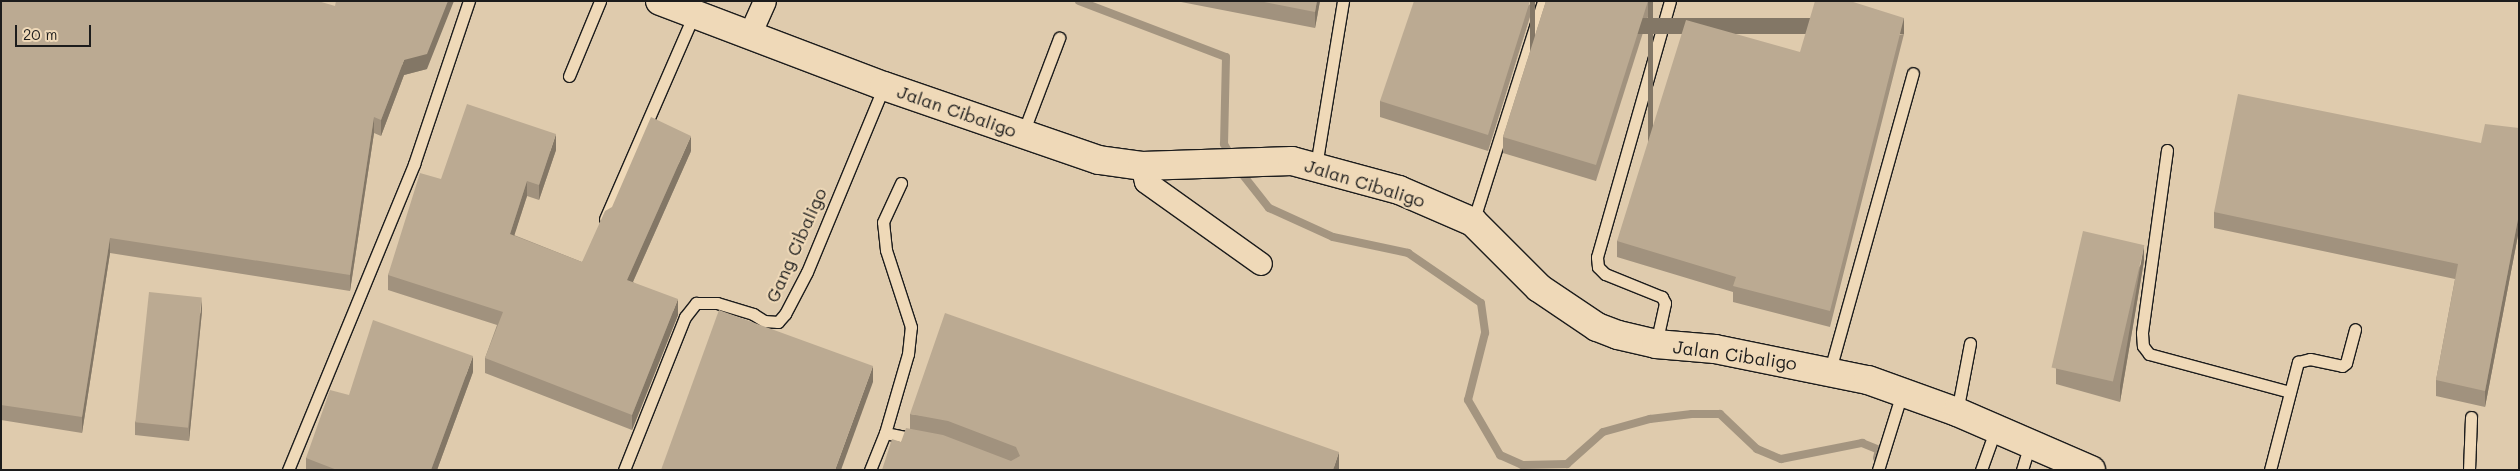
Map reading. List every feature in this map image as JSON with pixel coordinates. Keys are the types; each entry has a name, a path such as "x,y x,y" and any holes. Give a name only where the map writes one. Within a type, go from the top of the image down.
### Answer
{"main road":[{"name":"Jalan Cibaligo","path":"660,1 884,86 1099,160 1142,166 1292,161 1399,190 1472,222 1538,288 1570,310 1618,335 1656,344 1715,349 1830,370 1902,392 1957,412 2091,470"}],"street":[{"path":"750,35 765,1"},
{"path":"1142,166 1146,182 1261,264"}],"lane":[{"path":"288,470 414,164 469,1"},
{"path":"569,76 600,1"},
{"path":"1316,166 1343,1"},
{"path":"1472,222 1543,1"},
{"path":"1656,344 1665,303 1662,296 1605,274 1598,267 1597,257 1670,1"},
{"path":"605,219 694,13"},
{"path":"1023,133 1059,38"},
{"path":"1830,370 1913,73"},
{"name":"Gang Cibaligo","path":"624,470 685,317 696,303 716,303 753,314 764,321 778,322 785,314 807,272 884,86"},
{"path":"2167,150 2142,334 2143,346 2149,354 2290,392"},
{"path":"870,470 885,433 908,354 911,327 886,250 883,222 901,183"},
{"path":"2270,470 2298,362 2310,359 2336,366 2346,363 2355,329"},
{"path":"1957,412 1970,343"},
{"path":"1878,470 1902,392"},
{"path":"2469,470 2471,417"},
{"path":"1982,470 1996,428"},
{"path":"885,433 928,441"},
{"path":"2022,470 2031,443"}],"shaded area":[{"path":"1,1 2519,1 2519,470 1,470"}],"building":[{"path":"1,1 318,1 335,6 336,1 448,1 427,54 404,60 381,120 374,117 350,275 110,238 82,417 1,405"},
{"path":"1259,1 1317,1 1315,12"},
{"path":"1414,1 1530,1 1488,135 1380,101"},
{"path":"1546,1 1648,1 1596,165 1503,137"},
{"path":"1815,1 1850,1 1904,18 1830,311 1733,286 1736,277 1617,241 1686,20 1800,52"},
{"path":"2238,94 2481,143 2485,124 2519,128 2519,214 2485,391 2436,380 2458,264 2214,212"},
{"path":"467,104 556,134 539,185 527,181 510,234 582,262 605,211 612,207 651,117 691,136 627,280 678,299 632,415 485,358 503,312 388,275 420,173 441,179"},
{"path":"2083,231 2144,245 2113,382 2052,367"},
{"path":"149,292 202,298 188,428 135,422"},
{"path":"719,310 873,366 835,470 661,470"},
{"path":"945,313 1339,452 1333,470 882,470 892,439 901,442 906,428 943,435 1011,461 1020,456 1016,447 948,421 910,414"},
{"path":"373,320 473,356 431,470 337,470 306,458 330,390 349,395"}],"waterway":[{"path":"1079,1 1226,57 1224,144 1232,158"},
{"path":"1239,170 1269,208 1333,237 1408,253 1481,303 1485,333 1468,400 1500,455 1522,465 1567,464 1603,432 1650,419 1692,414 1720,414 1757,449 1781,459 1862,443 1879,450 1877,458"}]}
